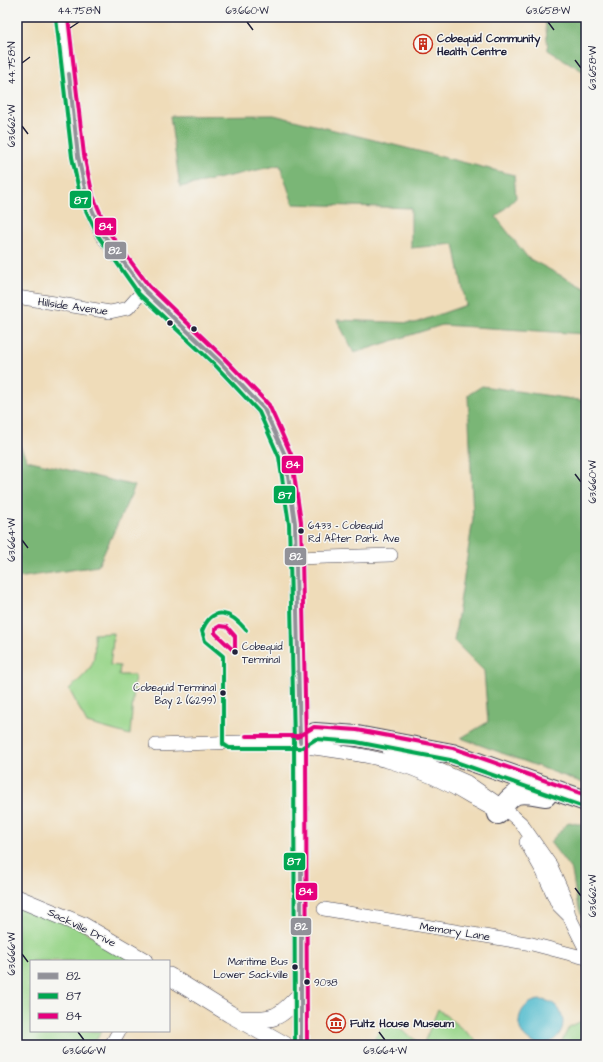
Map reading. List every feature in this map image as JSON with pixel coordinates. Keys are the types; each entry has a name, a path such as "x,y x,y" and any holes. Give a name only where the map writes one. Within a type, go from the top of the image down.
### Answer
{"highway":[{"path":"300,742 315,733 356,736 452,754 586,801"},
{"path":"501,810 511,796 516,793 586,801"}],"main road":[{"path":"62,17 78,156 87,198 102,234 144,290 220,361 264,409 285,455 295,523 296,558 300,742 301,1045"},
{"name":"Sackville Drive","path":"17,898 82,926 142,960"},
{"path":"170,977 285,1045"},
{"path":"240,1019 269,1020 285,1011 300,994"}],"street":[{"name":"Hillside Avenue","path":"17,297 110,312 128,308 144,290"},
{"path":"296,558 391,555"},
{"path":"156,746 240,742 300,742 322,740 350,742 396,752 467,782 501,810 521,823 551,866 566,900 569,916 586,950"},
{"name":"Memory Lane","path":"324,909 532,944 586,958"},
{"path":"111,1045 118,1032"}],"green space":[{"path":"545,17 586,17 586,73 548,50"},
{"path":"274,115 514,175 516,198 496,217 528,258 586,289 586,334 442,325 354,353 337,320 415,323 466,305 454,244 411,248 411,208 293,204 280,165 180,187 170,116"},
{"path":"482,386 586,401 586,784 461,738 488,722 484,671 454,641 473,519 468,395"},
{"path":"17,440 27,460 135,486 98,566 17,578"},
{"path":"114,633 110,665 120,666 119,675 135,675 130,735 87,723 69,689 88,671 91,666 94,653 94,634"},
{"path":"569,822 586,826 586,928 577,902 572,871 550,842"},
{"path":"17,898 143,960 30,960 30,1032 100,1032 93,1045 17,1045"},
{"path":"438,1009 478,1042 503,1045 423,1045"},
{"path":"586,1019 586,1045 560,1045 569,1027"},
{"path":"386,1020 423,1045 371,1045"}],"water":[{"path":"545,1000 557,1006 562,1014 562,1030 557,1038 549,1043 537,1044 525,1038 520,1030 519,1018 525,1006 533,1001"}],"transit line":[{"name":"84","path":"68,17 84,155 93,196 108,231 149,286 223,357 269,405 291,454 301,522 302,558 306,742 307,1045"},
{"name":"87","path":"56,18 72,157 81,200 98,236 139,294 215,365 259,412 279,457 289,524 290,558 294,742 295,1045"},
{"name":"82","path":"69,74 78,156 87,198 103,234 144,290 219,361 264,409 285,455 295,523 300,742"},
{"name":"87","path":"246,630 228,615 217,614 206,622 202,631 205,641 223,656 223,744 229,748 300,748"},
{"name":"84","path":"220,626 227,627 235,636 235,652 215,633 215,629 220,626"},
{"name":"84","path":"297,737 314,727 357,730 453,748 586,795"},
{"name":"84","path":"246,736 300,736"},
{"name":"87","path":"303,747 316,739 356,742 450,760 584,807"},
{"name":"82","path":"301,868 301,1045"}],"place":[{"name":"Cobequid Community Health Centre","path":"423,44"},
{"name":"6433 - Cobequid Rd After Park Ave","path":"301,531"},
{"name":"Cobequid Terminal","path":"235,652"},
{"name":"Cobequid Terminal Bay 2 (6299)","path":"223,693"},
{"name":"Maritime Bus Lower Sackville","path":"295,967"},
{"name":"9038","path":"307,982"},
{"name":"Fultz House Museum","path":"336,1023"}]}
